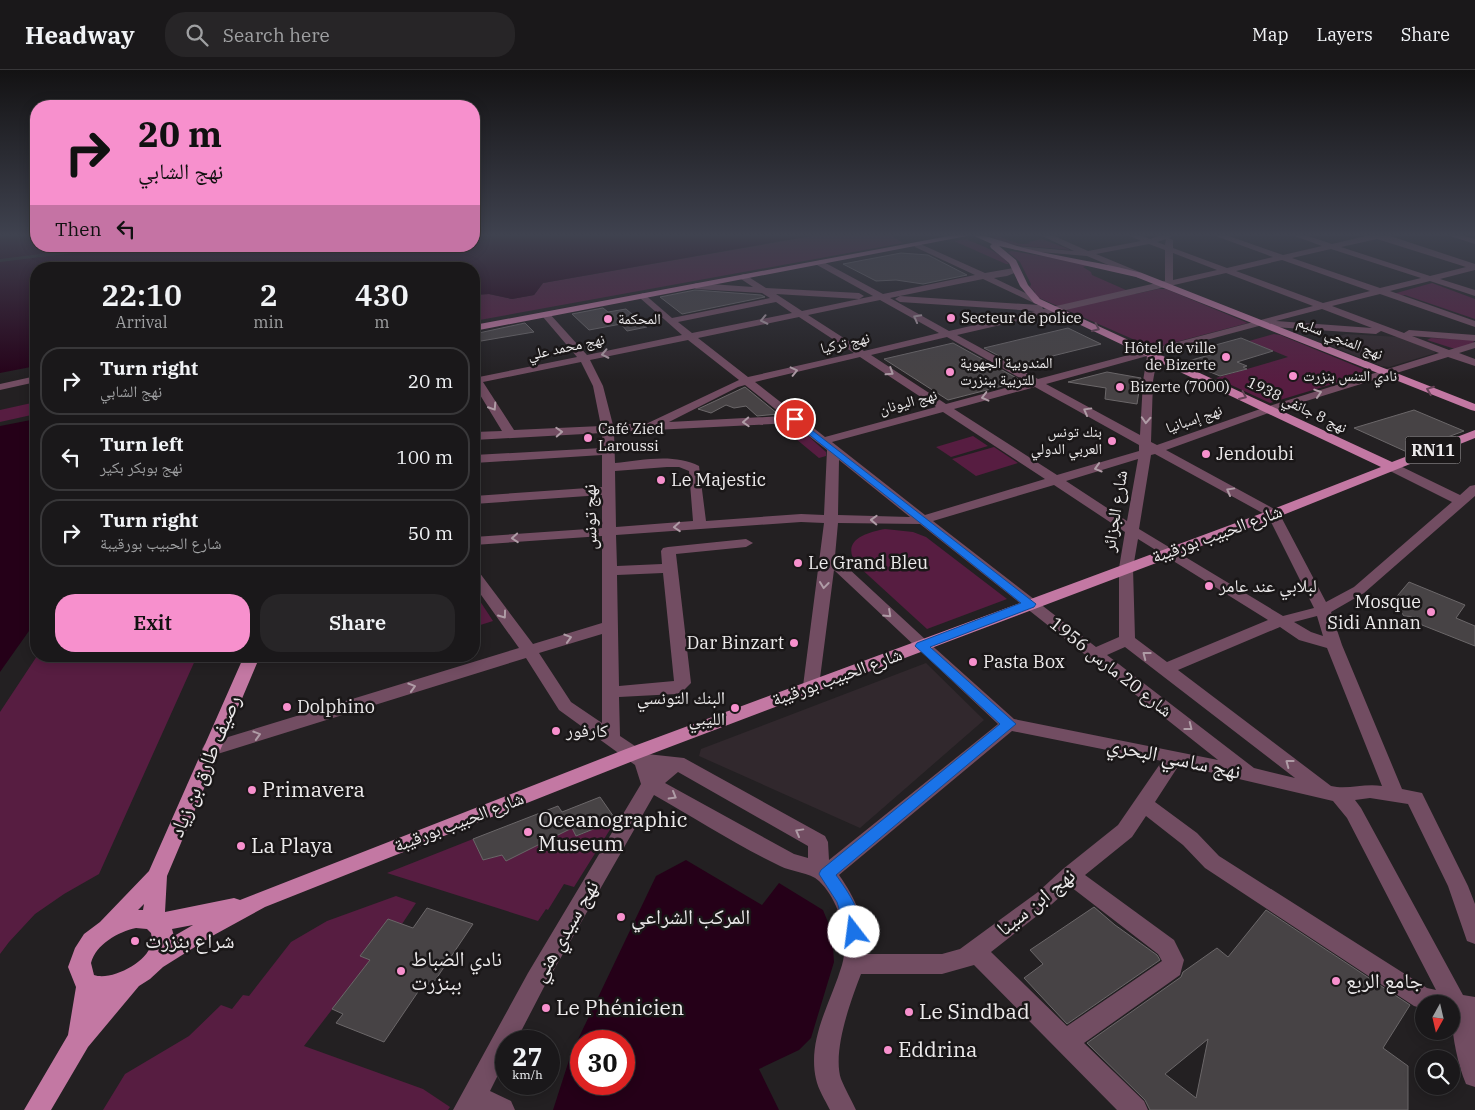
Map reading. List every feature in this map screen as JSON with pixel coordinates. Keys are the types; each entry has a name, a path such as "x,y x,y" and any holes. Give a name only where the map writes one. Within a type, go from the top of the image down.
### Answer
{"main road":[{"path":"480,327 709,284"},
{"name":"نهج 8 جانفي 1938","path":"1023,284 1037,301 1152,353 1390,466"},
{"name":"نهج المنجي سليم","path":"1166,284 1475,408"},
{"name":"شارع الحبيب بورقيبة","path":"153,961 206,928 257,901 637,758 811,686 1273,514 1390,466 1475,434"},
{"name":"رصيف طارق بن زياد","path":"154,922 154,891 157,876 249,662"},
{"name":"رصيف طارق بن زياد","path":"106,930 157,876"},
{"name":"شارع الحبيب بورقيبة","path":"154,922 206,913 257,901"},
{"path":"37,1110 79,1039 113,997 153,961 160,950 164,938 161,929 154,922 136,919 126,921 106,930 92,940 83,953 79,965 80,976 88,984 97,987 108,987 132,979"},
{"path":"79,1039 88,984"}],"street":[{"path":"753,284 1058,480 1132,530 1306,636 1334,645"},
{"path":"856,284 1149,448 1273,514 1323,610 1334,645 1405,796 1458,886 1475,934"},
{"name":"نهج محمد علي","path":"480,379 946,284"},
{"path":"999,284 1037,301"},
{"name":"نهج تركيا","path":"650,427 734,385 1166,284"},
{"path":"1262,284 1475,363"},
{"path":"1356,284 1475,324"},
{"path":"1263,324 1322,306 1412,284"},
{"path":"1444,284 1475,293"},
{"path":"696,286 1054,309"},
{"name":"شارع 20 مارس 1956","path":"643,296 670,321 747,382 1250,775"},
{"path":"670,321 777,299"},
{"name":"نهج تونس","path":"546,315 584,358 598,386 608,429 611,738"},
{"path":"1263,324 1475,338"},
{"name":"نهج اليونان","path":"827,445 945,408 1263,324"},
{"name":"نهج إسبانيا","path":"480,541 801,518 923,520 1058,480 1149,448 1475,345"},
{"name":"شارع الجزائر","path":"1127,640 1126,568 1149,448 1148,381 1152,353"},
{"path":"0,387 30,381"},
{"path":"480,389 510,434"},
{"path":"480,436 795,419"},
{"path":"811,686 828,557 831,519 827,445"},
{"path":"480,458 608,451"},
{"path":"608,468 679,463 692,466 695,469 700,525"},
{"path":"1390,466 1461,501"},
{"path":"1165,669 1281,621 1323,610 1359,590 1475,489"},
{"path":"480,500 608,490"},
{"path":"611,692 676,688 683,683 667,553 672,549 746,543"},
{"path":"823,872 1009,724 921,646 828,557"},
{"path":"609,572 669,568"},
{"path":"480,583 529,650 565,706 637,758 651,784 788,861 823,872"},
{"path":"211,749 610,626"},
{"path":"1095,654 1127,640 1334,794 1354,812 1453,995"},
{"name":"نهج ساسي البحري","path":"1009,724 1175,758 1334,794 1370,791 1405,796"},
{"path":"637,758 677,763 818,842 823,872 844,899 852,921 855,942 854,964 835,1012 827,1054 828,1079 843,1110"},
{"name":"نهج ابن سينا","path":"854,964 942,964 966,958 1045,898 1070,875 1125,831 1175,758"},
{"name":"نهج سيدي هني","path":"470,1103 536,980 651,784 677,763"},
{"path":"1144,804 1190,839 1206,857 1220,867 1417,995"},
{"path":"1065,1042 1172,968 1173,960 1166,947 1070,875"},
{"path":"975,951 1135,1110"},
{"path":"1460,1011 1475,1075"},
{"path":"470,1103 502,1110"}],"shaded area":[{"path":"0,284 30,284 30,367 0,373"},
{"path":"480,284 543,284 534,295 512,299 489,294 480,295"},
{"path":"543,284 680,284 480,320 480,295 489,294 512,299 534,295"},
{"path":"1031,284 1111,284 1135,294 1166,289 1248,323 1153,348 1037,297 1030,287"},
{"path":"1433,284 1475,299 1475,319 1405,295 1393,294"},
{"name":"نادي التنس بنزرت","path":"1274,334 1369,373 1270,403 1216,378 1288,357 1249,341"},
{"path":"1346,334 1399,337 1434,350 1435,353 1389,367 1381,366 1323,341"},
{"path":"1431,338 1474,340 1473,345 1455,349 1427,340"},
{"path":"30,403 30,415 0,422 0,410"},
{"path":"30,420 30,630 0,672 0,426"},
{"path":"794,432 808,436 826,452 826,456 819,458 790,434"},
{"path":"973,436 988,446 951,457 936,447"},
{"path":"994,447 1018,463 976,476 952,459"},
{"path":"885,529 913,532 926,537 1007,599 927,629 857,565 852,557 851,550 857,539 869,533"},
{"path":"480,601 493,621 480,625"},
{"path":"33,662 194,662 99,874 64,894 35,914 0,954 0,712"},
{"path":"926,663 984,720 860,828 699,756 701,749"},
{"path":"616,820 574,887 564,884 548,910 546,909 538,921 387,873 473,839 483,860 502,855 506,861 572,828 577,836"},
{"path":"686,860 762,905 779,883 823,910 832,932 834,962 811,1038 799,1050 759,1069 779,1110 553,1110 558,1095 560,1095 560,1088 570,1057 570,1095 635,1095 635,1030 582,1030 656,876"},
{"path":"396,896 416,903 402,924 388,919 360,956 370,960 304,1046 423,1089 450,1107 448,1110 103,1110 125,1074 189,1036 221,1005 232,1009 243,995 249,996 291,942 327,921"}],"building":[{"path":"695,290 761,295 765,297 682,314 660,297"},
{"name":"المحكمة","path":"603,308 608,312 626,309 647,327 627,331 621,324 589,330 572,314"},
{"path":"525,323 534,332 481,341 480,333"},
{"path":"1068,328 1101,344 1016,365 984,348"},
{"name":"Hôtel de ville de Bizerte","path":"1241,338 1273,351 1237,362 1247,366 1243,367 1247,369 1220,376 1188,363 1190,362 1188,361 1213,354 1201,349"},
{"path":"953,343 1022,381 948,400 884,359"},
{"name":"Bizerte (7000)","path":"1107,372 1141,378 1137,404 1105,399 1106,388 1068,382"},
{"path":"745,387 778,414 757,416 746,406 734,408 726,405 711,413 698,409"},
{"path":"1414,410 1464,431 1407,452 1354,428"},
{"name":"Mosque Sidi Annan","path":"1409,582 1465,605 1456,618 1475,626 1475,646 1422,625 1418,617 1404,616 1393,601"},
{"name":"Oceanographic Museum","path":"600,797 616,820 576,836 572,828 506,861 502,855 483,860 473,839 558,806 562,812"},
{"path":"1094,907 1115,925 1157,955 1160,960 1067,1024 1024,978 1043,964 1030,950"},
{"name":"نادي الضباط ببنزرت","path":"427,908 473,924 432,985 424,983 384,1042 336,1023 343,1014 332,1009 370,960 360,956 388,919 413,928"},
{"path":"1266,910 1410,1005 1383,1048 1408,1066 1408,1110 1150,1110 1145,1100 1087,1043 1181,977 1183,972 1217,948 1228,957","holes":["1208,1039 1196,1098 1165,1074"]}],"place":[{"name":"Secteur de police","path":"951,318"},
{"name":"المحكمة","path":"608,319"},
{"name":"Hôtel de ville de Bizerte","path":"1226,357"},
{"name":"المندوبية الجهوية للتربية ببنزرت","path":"950,372"},
{"name":"نادي التنس بنزرت","path":"1293,376"},
{"name":"Bizerte (7000)","path":"1120,387"},
{"name":"Café Zied Laroussi","path":"588,438"},
{"name":"بنك تونس العربي الدولي","path":"1112,441"},
{"name":"Jendoubi","path":"1206,454"},
{"name":"Le Majestic","path":"661,480"},
{"name":"Le Grand Bleu","path":"798,563"},
{"name":"لبلابي عند عامر","path":"1209,586"},
{"name":"Mosque Sidi Annan","path":"1431,612"},
{"name":"Dar Binzart","path":"794,643"},
{"name":"Pasta Box","path":"973,662"},
{"name":"Dolphino","path":"287,707"},
{"name":"البنك التونسي الليبي","path":"735,708"},
{"name":"كارفور","path":"556,731"},
{"name":"Primavera","path":"252,790"},
{"name":"Oceanographic Museum","path":"528,832"},
{"name":"La Playa","path":"241,846"},
{"name":"المركب الشراعي","path":"621,917"},
{"name":"شراع بنزرت","path":"135,941"},
{"name":"نادي الضباط ببنزرت","path":"401,971"},
{"name":"جامع الربع","path":"1336,981"},
{"name":"Le Phénicien","path":"546,1008"},
{"name":"Le Sindbad","path":"909,1012"},
{"name":"Eddrina","path":"888,1050"}],"route":[{"path":"795,419 1030,604 921,646 1009,724 826,874 844,899 854,932"}]}
